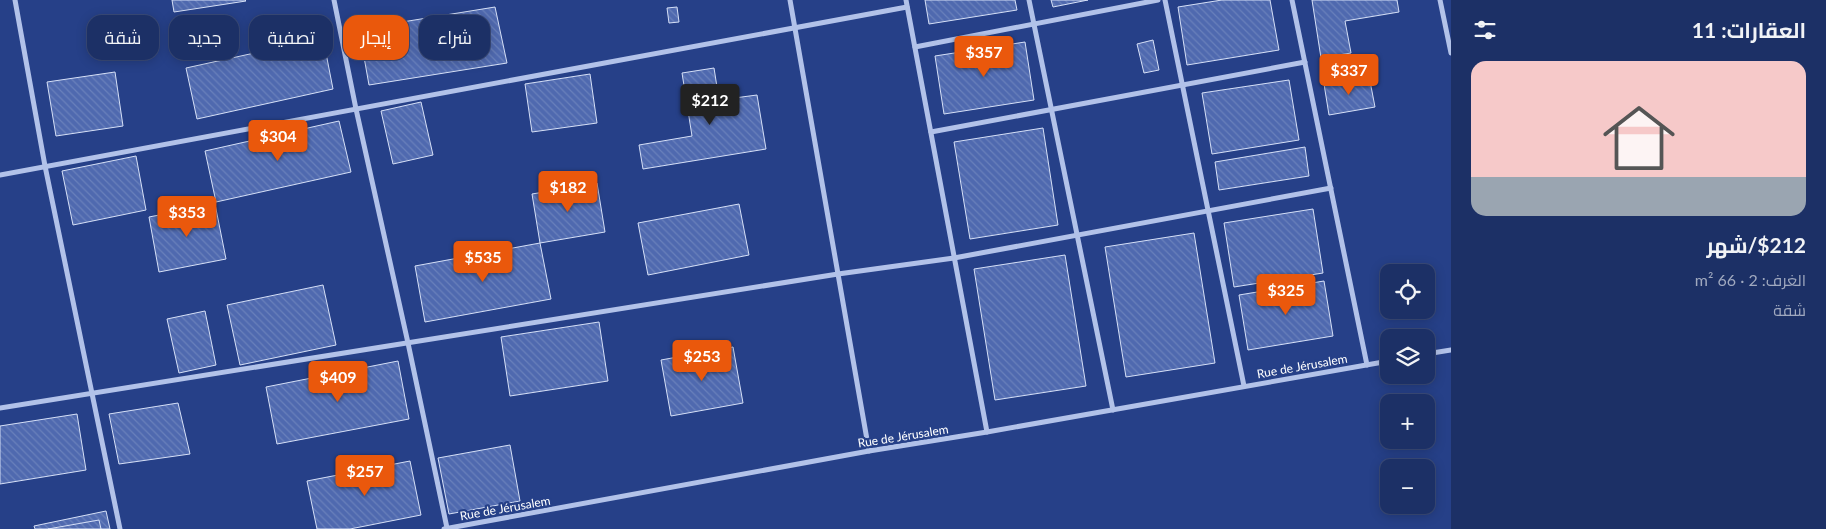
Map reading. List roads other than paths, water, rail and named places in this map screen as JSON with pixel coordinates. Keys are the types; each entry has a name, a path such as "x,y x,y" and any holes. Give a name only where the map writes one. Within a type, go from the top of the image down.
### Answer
{"street":[{"path":"15,0 45,166 120,529"},
{"path":"334,0 408,343 445,529"},
{"path":"790,0 869,451"},
{"path":"906,0 987,432"},
{"path":"1029,0 1112,410"},
{"path":"915,47 1158,0"},
{"path":"1165,0 1244,386"},
{"path":"1292,0 1367,365"},
{"path":"1440,0 1451,53"},
{"path":"0,174 907,7"},
{"path":"931,132 1305,62"},
{"path":"0,408 838,274 954,258 1331,188"},
{"path":"1435,353 1451,350"},
{"name":"Rue de Jérusalem","path":"445,529 869,451 1380,363"}]}
